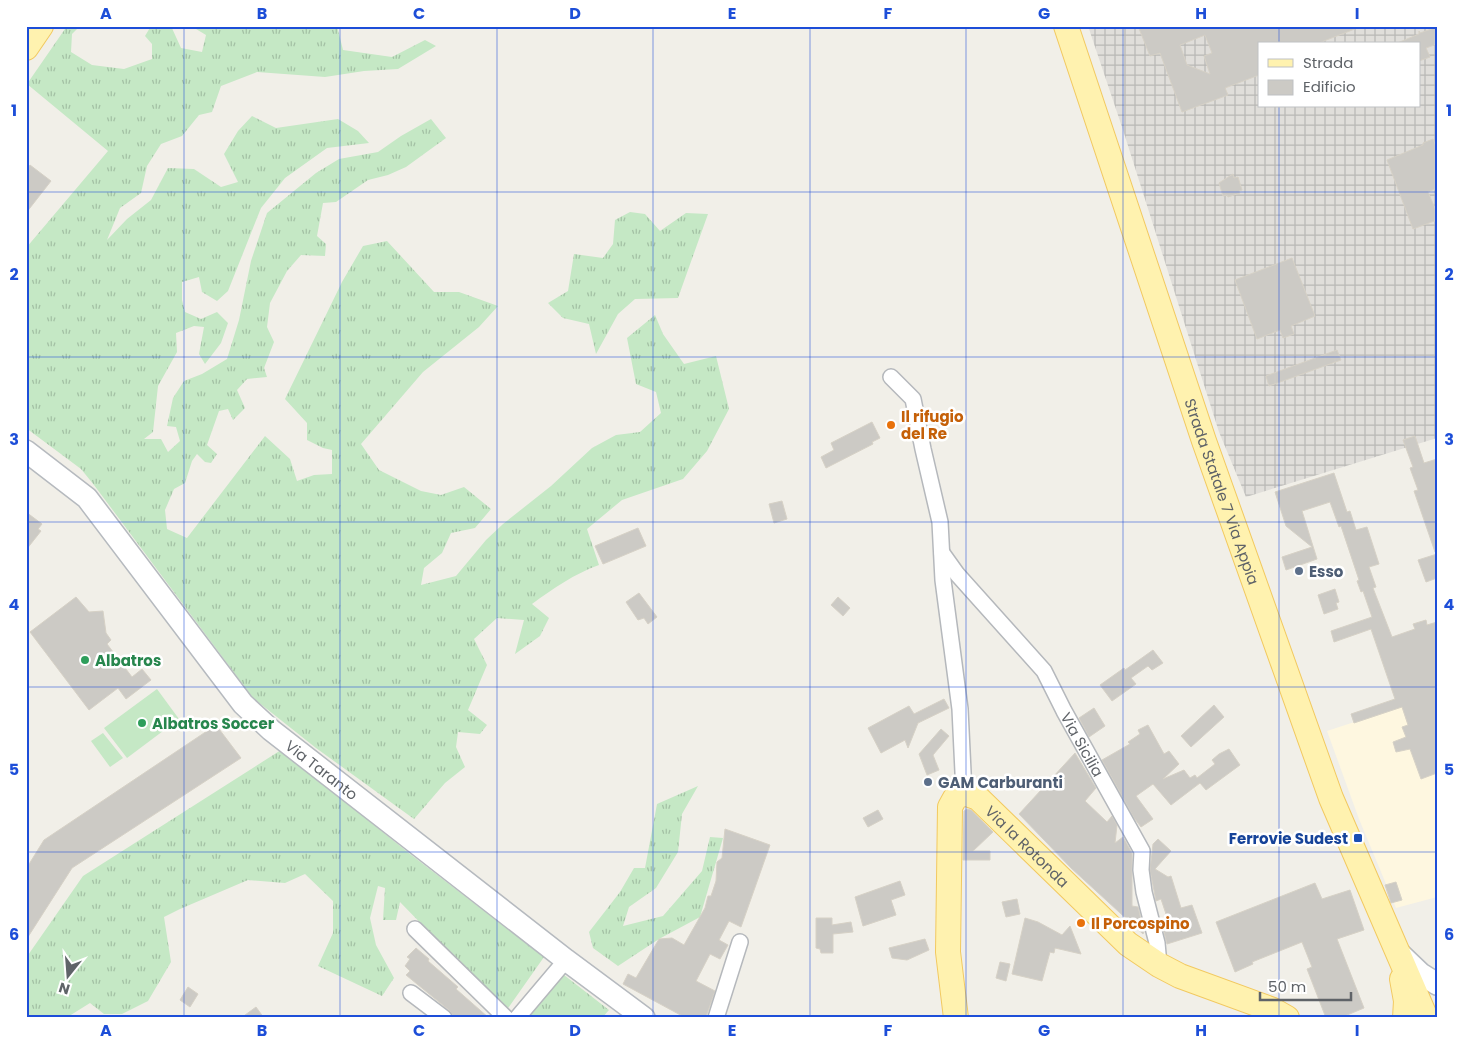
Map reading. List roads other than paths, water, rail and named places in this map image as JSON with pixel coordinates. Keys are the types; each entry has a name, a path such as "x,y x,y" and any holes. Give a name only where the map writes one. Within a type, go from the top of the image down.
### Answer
{"main road":[{"path":"26,48 41,26"},
{"name":"Strada Statale 7 Via Appia","path":"1066,26 1201,433 1331,798 1426,1018"},
{"path":"956,1018 948,952 950,807 955,798 964,793"},
{"name":"Via la Rotonda","path":"964,793 978,798 1128,944 1159,965 1180,976 1273,1010 1287,1018"},
{"name":"Strada Statale 7 Via Appia","path":"1396,951 1406,1001 1404,1018"}],"street":[{"path":"891,377 914,399 923,449 940,522 943,580 960,709 964,793"},
{"name":"Via Taranto","path":"26,451 87,498 242,704 281,739 566,960 644,1018"},
{"name":"Via Sicilia","path":"942,553 957,574 1044,671 1073,729 1142,850 1141,870 1144,892 1157,943 1159,965"},
{"path":"415,928 506,1018"},
{"path":"716,1018 740,942"},
{"path":"1396,951 1421,974 1437,984"},
{"path":"517,1018 566,960"},
{"path":"412,993 444,1018"}],"place":[{"name":"Il rifugio del Re","path":"891,425"},
{"name":"Esso","path":"1299,571"},
{"name":"Albatros","path":"85,660"},
{"name":"Albatros Soccer","path":"142,723"},
{"name":"GAM Carburanti","path":"928,782"},
{"name":"Ferrovie Sudest","path":"1358,838"},
{"name":"Il Porcospino","path":"1081,923"}]}
